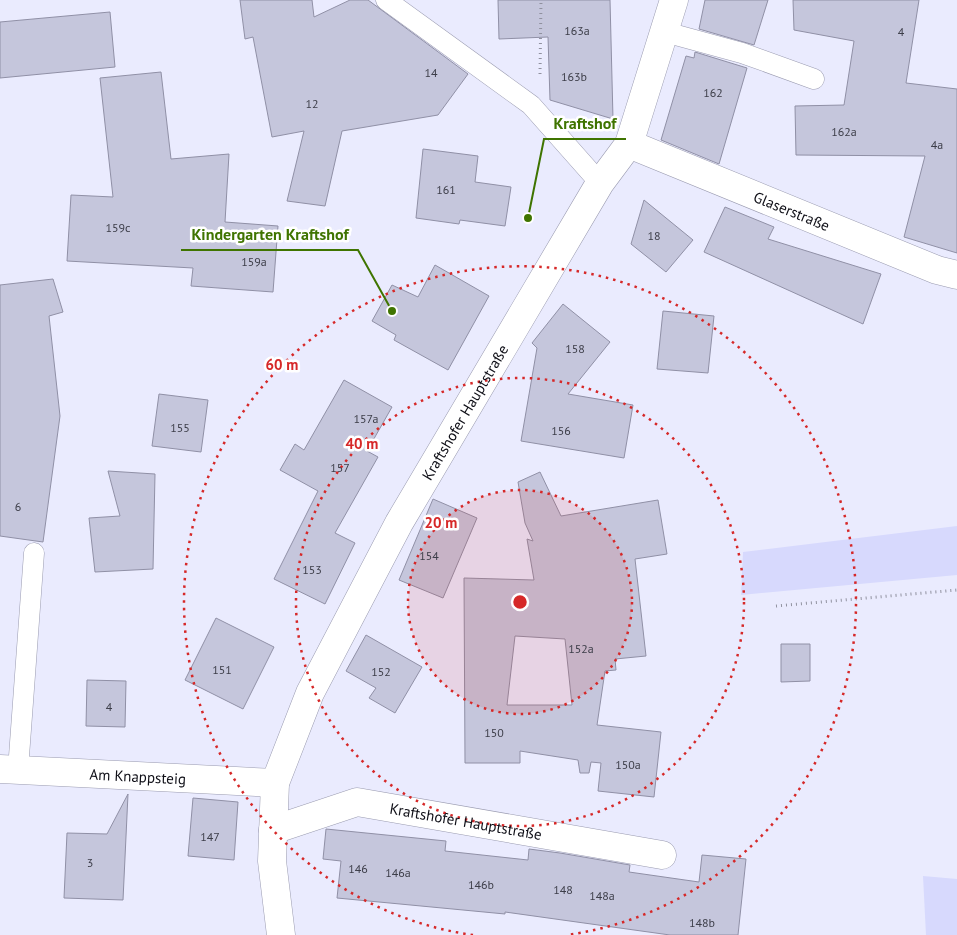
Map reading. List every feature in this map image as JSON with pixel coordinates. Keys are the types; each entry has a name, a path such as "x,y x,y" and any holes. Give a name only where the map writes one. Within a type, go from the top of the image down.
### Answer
{"street":[{"name":"Kraftshofer Hauptstraße","path":"281,935 272,861 275,783 310,693 399,523 600,183 629,144 674,0"},
{"name":"Glaserstraße","path":"629,144 937,270 957,275"},
{"name":"Am Knappsteig","path":"9,769 275,783"},
{"name":"Kraftshofer Hauptstraße","path":"273,830 357,802 662,855"}],"lane":[{"path":"386,0 530,105 600,183"},
{"path":"664,32 742,53 814,79"},
{"path":"9,769 34,553"}],"path":[{"path":"530,105 540,88 541,0"},
{"path":"776,606 957,590"}],"shaded area":[{"path":"957,526 957,575 741,595 743,552"},
{"path":"923,876 957,879 957,935 926,935"}],"building":[{"path":"240,0 312,0 314,17 350,0 368,0 468,74 438,115 342,131 325,206 287,201 304,131 272,137 253,37 245,39"},
{"path":"498,0 610,0 613,119 550,100 548,37 499,39"},
{"path":"705,0 768,0 754,45 699,29"},
{"path":"793,0 919,0 906,83 957,89 957,253 904,237 925,156 796,155 795,106 844,105 854,41 794,30"},
{"path":"110,12 115,67 0,78 0,22"},
{"path":"695,52 747,68 719,164 661,140 686,56 694,58"},
{"path":"161,72 171,159 229,154 225,222 278,226 273,292 191,286 193,268 67,261 71,195 113,197 100,78"},
{"path":"423,149 478,156 475,182 511,187 505,226 460,220 459,224 416,218"},
{"path":"644,200 693,240 666,272 631,244"},
{"path":"725,207 774,227 768,239 881,274 863,324 704,252"},
{"path":"435,265 489,296 448,370 394,340 396,335 372,321 392,285 418,297"},
{"path":"53,279 63,312 49,316 60,416 43,542 0,536 0,285"},
{"path":"563,304 610,342 568,394 633,405 624,458 521,441 537,348 532,343"},
{"path":"663,311 714,316 708,373 657,369"},
{"path":"344,380 392,407 367,451 378,457 335,533 355,543 325,604 274,579 318,491 280,470 295,444 304,450"},
{"path":"159,394 208,400 201,452 152,446"},
{"path":"108,471 155,474 153,569 95,572 89,518 120,516"},
{"path":"540,472 561,516 658,500 667,554 635,559 646,656 615,659 616,670 605,671 597,725 661,732 654,797 598,791 601,763 591,762 589,773 580,773 578,760 520,751 520,763 465,763 464,578 534,580 527,539 533,541 525,523 518,482","holes":["515,636 565,639 572,705 507,705"]},
{"path":"433,499 477,518 443,598 399,580"},
{"path":"216,618 274,647 243,709 185,680"},
{"path":"366,635 422,667 395,713 369,698 376,688 346,671"},
{"path":"781,644 810,644 810,681 781,682"},
{"path":"87,680 126,681 125,727 86,726"},
{"path":"128,794 123,900 64,898 67,833 107,834"},
{"path":"193,798 238,802 234,860 188,856"},
{"path":"326,829 446,841 445,851 528,860 529,849 560,853 630,865 629,872 699,882 702,855 746,859 738,935 670,935 505,912 505,914 337,898 341,861 323,859"}],"place":[{"name":"Kraftshof","path":"528,218"},
{"name":"Kindergarten Kraftshof","path":"392,311"}]}
